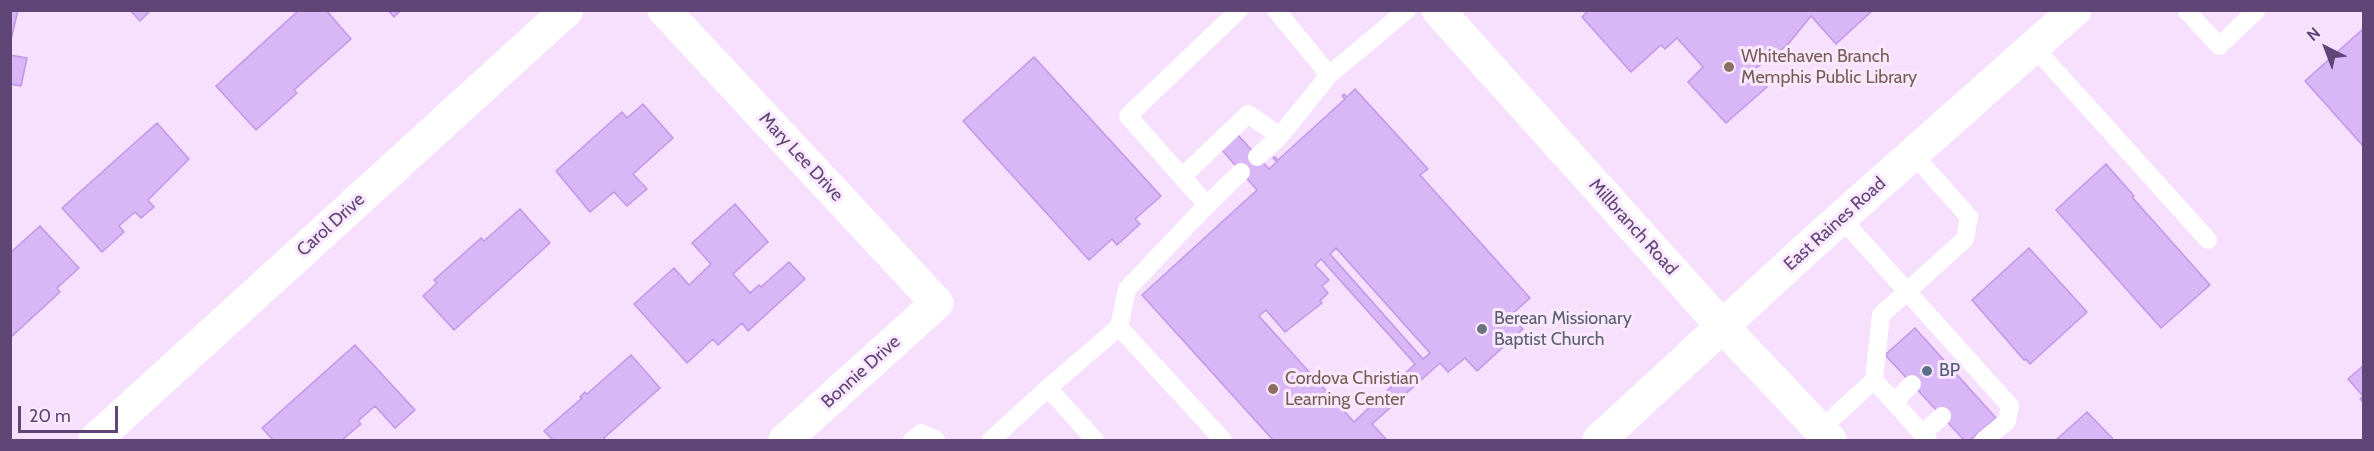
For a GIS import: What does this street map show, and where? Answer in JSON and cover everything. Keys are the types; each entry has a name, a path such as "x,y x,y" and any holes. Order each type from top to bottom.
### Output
{"street":[{"name":"Carol Drive","path":"94,441 567,10"},
{"name":"Mary Lee Drive","path":"664,10 938,303"},
{"name":"Millbranch Road","path":"1438,10 1723,327 1825,435"},
{"name":"East Raines Road","path":"1599,441 1841,218 2075,10"},
{"name":"Bonnie Drive","path":"785,441 938,303"}],"lane":[{"path":"1207,205 1128,116 1239,10"},
{"path":"1276,10 1329,75"},
{"path":"1257,157 1280,136 1329,75 1407,10"},
{"path":"2186,10 2219,46 2257,10"},
{"path":"2034,47 2208,240"},
{"path":"1183,176 1248,114 1280,136"},
{"path":"1825,435 1874,380 1881,315 1965,239 1969,217 1913,154"},
{"path":"991,441 1119,327 1127,289 1241,172"},
{"path":"1841,218 2010,406 2007,421 1984,441"},
{"path":"1119,327 1223,441"},
{"path":"1942,358 1956,346"},
{"path":"1970,390 1984,377"},
{"path":"1874,380 1925,437 1942,416"},
{"path":"1894,402 1912,384"},
{"path":"1048,388 1095,441"},
{"path":"912,441 921,433 936,441"}],"building":[{"path":"10,10 18,10 10,44"},
{"path":"130,10 151,10 140,21"},
{"path":"299,10 326,10 351,39 294,90 297,93 256,130 216,86"},
{"path":"388,10 401,10 394,17"},
{"name":"Whitehaven Branch Memphis Public Library","path":"1589,10 1873,10 1836,44 1811,16 1789,43 1773,57 1752,70 1767,87 1726,123 1688,82 1703,67 1677,38 1665,49 1661,45 1631,72 1582,17"},
{"path":"2364,28 2364,147 2305,81"},
{"path":"10,55 27,58 21,86 10,84"},
{"path":"1034,57 1161,196 1135,219 1140,224 1117,245 1112,239 1089,260 963,121"},
{"path":"1355,89 1428,169 1420,175 1530,298 1511,315 1523,329 1477,371 1465,358 1448,372 1440,363 1372,424 1387,440 1273,440 1142,295 1257,190 1221,149 1237,134 1269,169 1277,162 1273,158 1278,160 1345,99 1342,96 1344,94 1347,97","holes":["1336,248 1430,353 1423,359 1330,254","1321,259 1415,364 1354,422 1259,316 1266,310 1285,332 1322,303 1320,301 1328,293 1322,286 1329,280 1315,265"]},
{"path":"643,104 673,138 633,174 647,189 627,206 614,192 590,212 556,171 622,112 627,118"},
{"path":"157,123 189,159 148,200 154,207 141,218 135,212 119,226 124,232 102,252 62,208"},
{"path":"2106,164 2210,285 2161,328 2056,210"},
{"path":"735,204 768,242 733,274 750,293 759,285 761,287 789,262 805,279 748,331 742,323 718,345 713,339 687,363 634,304 674,268 689,285 711,264 692,243"},
{"path":"520,209 550,243 454,330 423,296 437,283 434,280 481,238 484,241"},
{"path":"40,226 79,268 57,288 60,292 10,338 10,253"},
{"path":"2029,248 2087,312 2030,364 1972,300"},
{"name":"BP","path":"1915,328 1996,418 1970,440 1964,440 1887,357 1886,354"},
{"path":"355,345 415,410 395,428 375,406 358,421 361,424 342,440 273,440 262,428"},
{"path":"631,355 660,388 604,438 605,440 553,440 544,431 582,398 580,397 585,392 587,394"},
{"path":"2364,365 2364,403 2360,399 2363,396 2348,379"},
{"path":"2087,412 2114,440 2056,440"}],"place":[{"name":"Whitehaven Branch Memphis Public Library","path":"1729,67"},
{"name":"Berean Missionary Baptist Church","path":"1482,329"},
{"name":"BP","path":"1927,371"},
{"name":"Cordova Christian Learning Center","path":"1273,389"}]}
